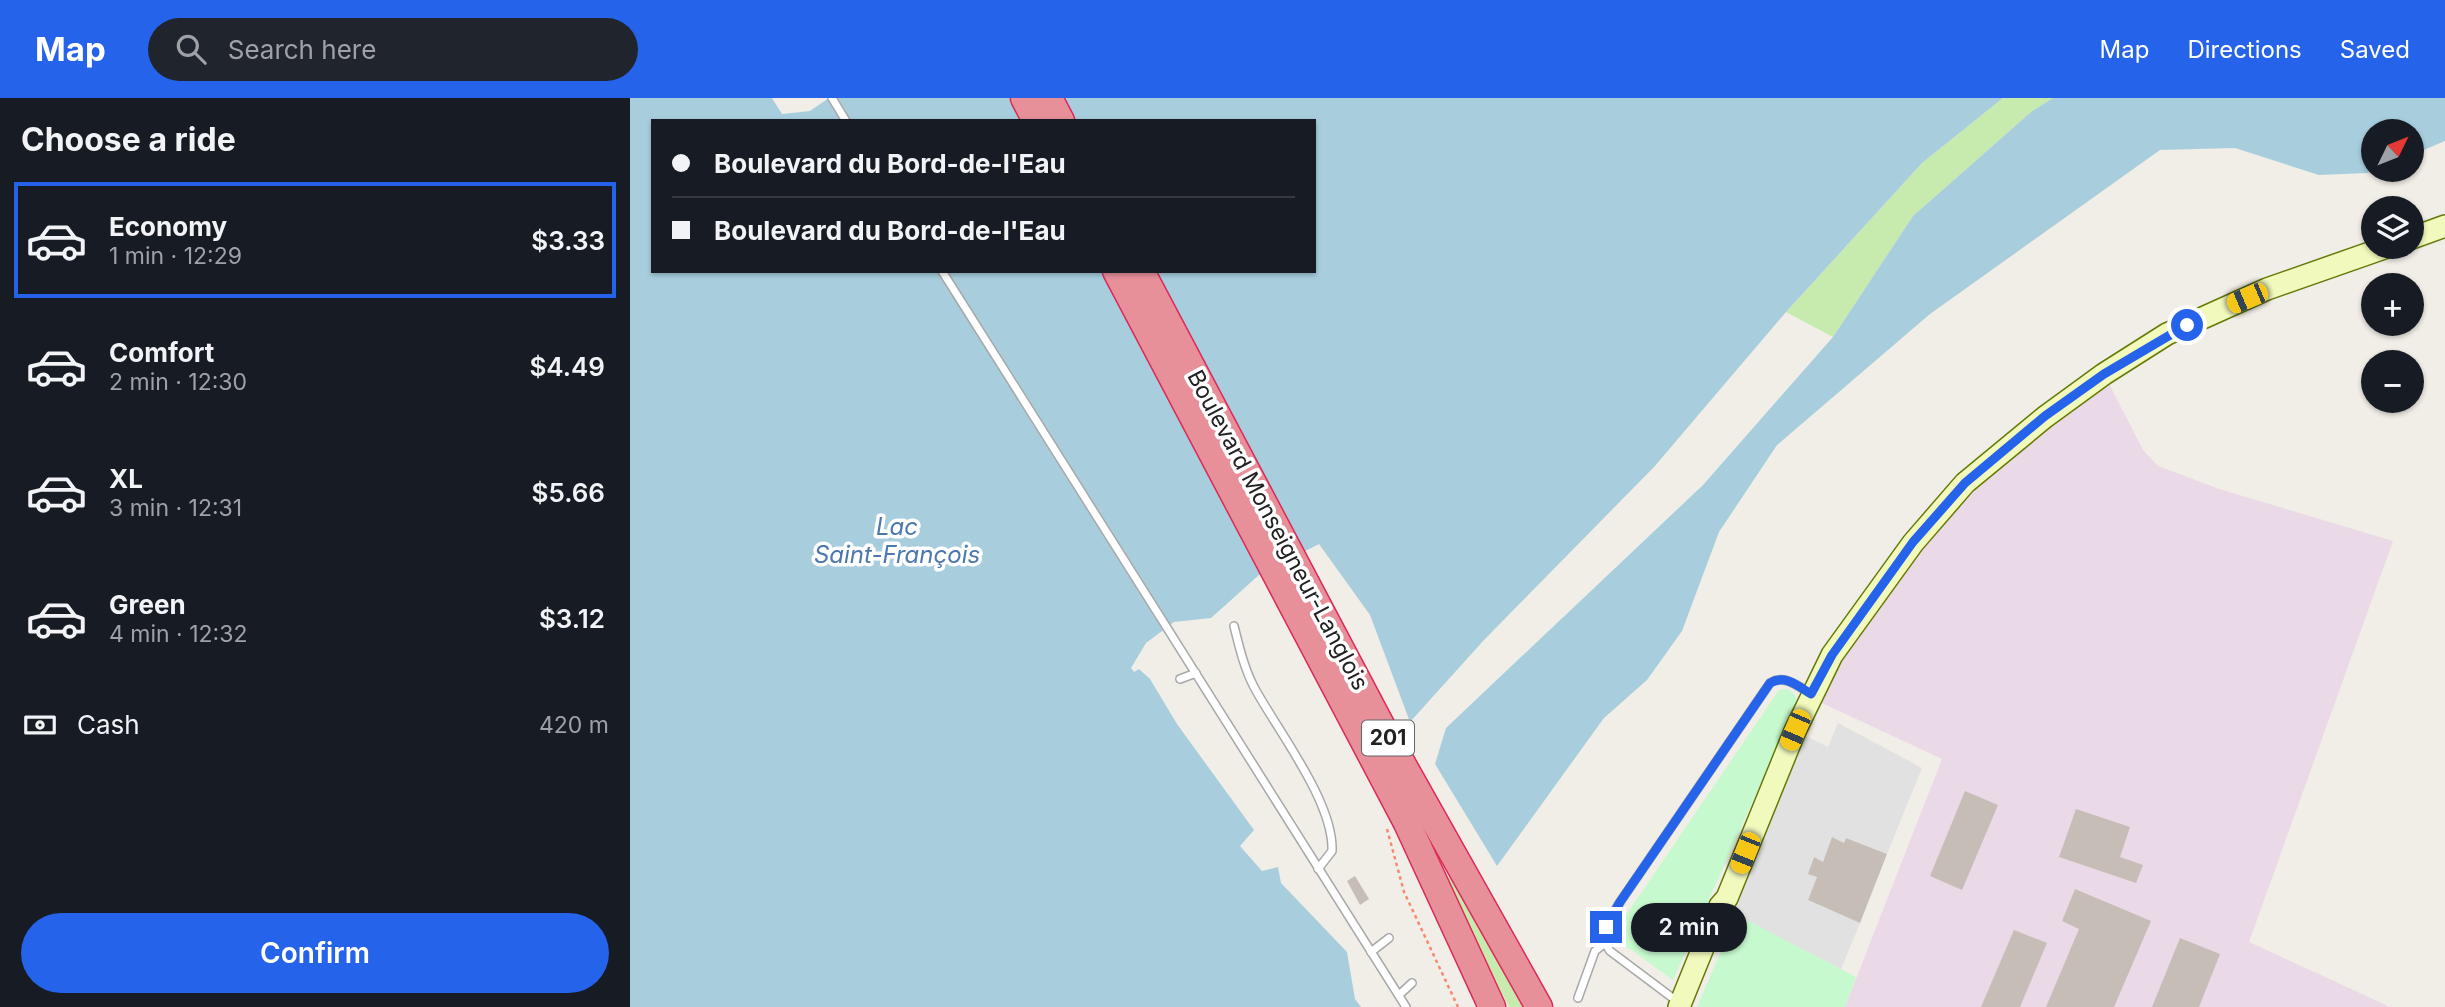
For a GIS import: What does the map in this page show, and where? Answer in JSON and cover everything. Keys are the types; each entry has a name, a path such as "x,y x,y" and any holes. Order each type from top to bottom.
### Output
{"highway":[{"path":"1024,98 1035,119"},
{"path":"1049,98 1060,119"},
{"name":"Boulevard Monseigneur-Langlois","path":"1117,273 1283,563 1390,742 1539,1007"},
{"name":"Boulevard Monseigneur-Langlois","path":"1142,273 1412,832 1492,1007"}],"street":[{"path":"2424,234 2445,226"},
{"path":"1679,1005 1720,906 1727,898 1811,694 1832,655 1913,542 1965,483 2045,416 2104,374 2177,329 2267,289 2361,256"}],"lane":[{"path":"832,98 845,119"},
{"path":"943,273 1406,1007"},
{"path":"1234,626 1253,686 1311,786 1329,827 1332,850 1318,869"},
{"path":"1180,679 1196,673"},
{"path":"1679,1005 1617,958 1605,943 1605,930 1620,902 1770,683 1779,679 1786,680 1811,694"},
{"path":"1371,952 1389,938"},
{"path":"1578,998 1595,951 1605,943"},
{"path":"1399,995 1412,982"}],"shaded area":[{"path":"2104,374 2143,450 2158,466 2219,489 2393,541 2249,942 2390,1007 1845,1007 1942,759 1820,702 1871,601 1913,543"},
{"path":"1838,723 1922,768 1887,854 1846,838 1844,843 1832,837 1823,862 1813,858 1809,873 1817,877 1808,900 1860,923 1841,969 1720,906 1795,731 1828,747"}],"green space":[{"path":"2003,98 2053,98 2031,112 1913,216 1833,337 1786,312 1922,163"},
{"path":"1788,689 1795,695 1797,702 1673,980 1612,936 1779,690"},
{"path":"1451,875 1527,1007 1509,1007 1446,880"},
{"path":"1737,914 1856,977 1845,1007 1697,1007"}],"water":[{"name":"Lac Saint-François","path":"630,98 772,98 782,114 810,111 829,98 2003,98 1922,163 1786,312 1654,467 1484,640 1410,722 1370,615 1319,544 1259,575 1211,618 1174,622 1146,643 1131,668 1134,672 1139,669 1150,679 1177,724 1254,830 1240,846 1262,871 1278,867 1281,883 1347,952 1355,999 1361,1007 630,1007"},
{"path":"2053,98 2445,98 2445,141 2424,150 2424,119 2361,119 2361,173 2319,175 2235,148 2160,150 1930,314 1777,445 1719,532 1682,631 1647,680 1604,718 1497,866 1435,764 1446,728 1703,485 1833,337 1913,216 2031,112"}],"building":[{"path":"1965,791 1998,805 1962,890 1930,876"},
{"path":"2076,809 2130,827 2120,857 2143,865 2136,883 2059,857"},
{"path":"1832,837 1844,843 1846,838 1887,854 1860,923 1808,900 1817,877 1808,874 1814,857 1823,862"},
{"path":"1355,876 1369,899 1360,905 1347,881"},
{"path":"2075,889 2151,921 2114,1007 2046,1007 2079,929 2062,921"},
{"path":"2014,930 2047,943 2020,1007 1981,1007"},
{"path":"2180,938 2220,954 2199,1007 2152,1007"}],"route":[{"path":"1606,927 1620,902 1770,683 1779,679 1786,680 1811,694 1832,655 1913,542 1965,483 2045,416 2104,374 2187,325"}]}
